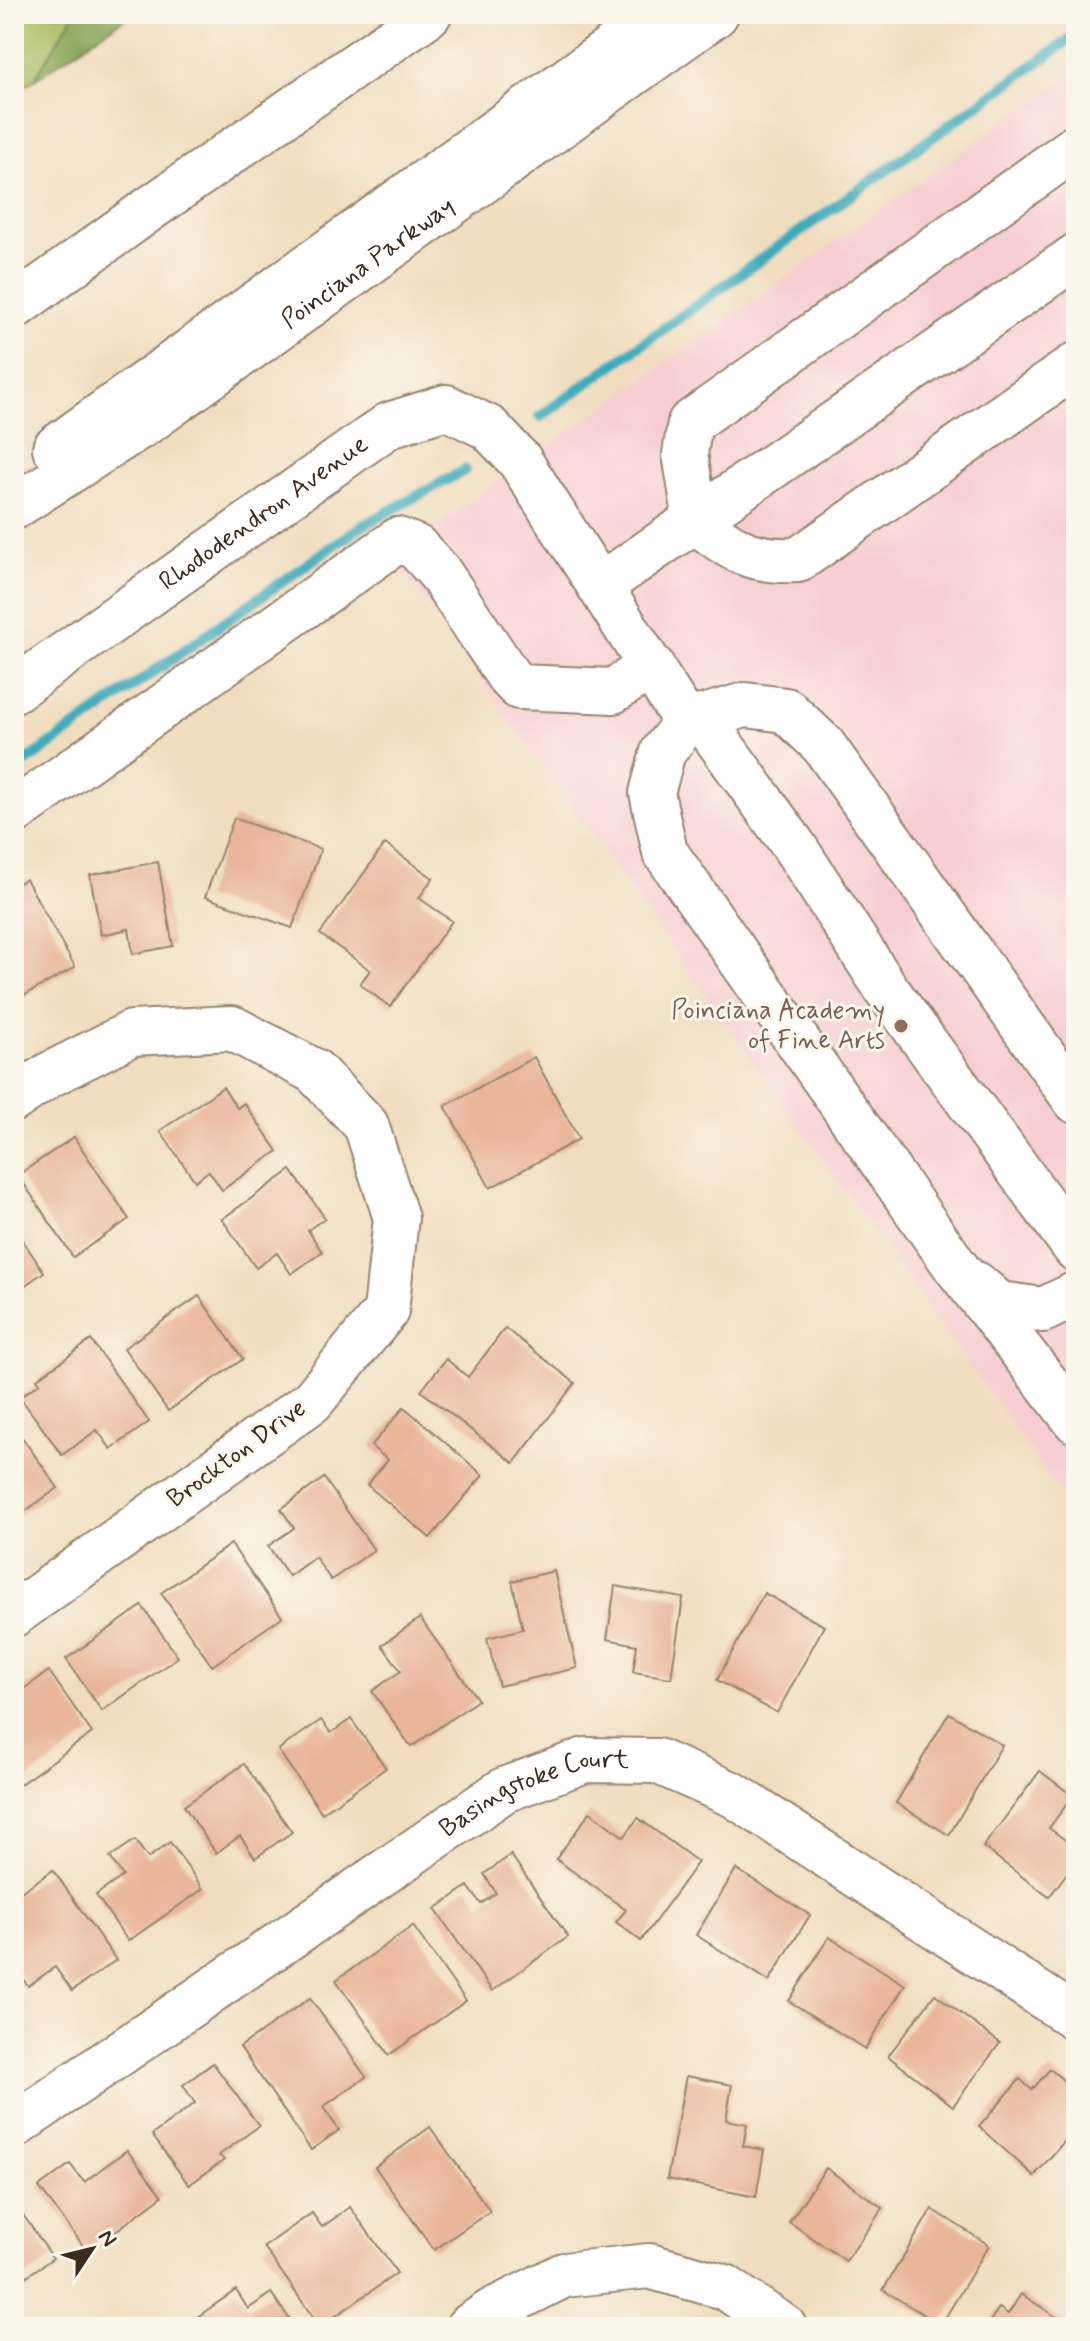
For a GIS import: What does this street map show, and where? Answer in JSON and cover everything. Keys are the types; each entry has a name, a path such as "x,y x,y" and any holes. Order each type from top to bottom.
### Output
{"main road":[{"path":"14,307 429,14"},
{"name":"Poinciana Parkway","path":"14,477 659,14"},
{"name":"Poinciana Parkway","path":"14,507 150,420 716,14"},
{"path":"1076,147 690,423 685,454 696,521 728,546 741,551 768,561 798,560 1076,365"},
{"path":"600,586 1076,256"},
{"name":"Rhododendron Avenue","path":"14,690 389,425 446,407 489,428 520,461 652,666 794,846 887,990 1076,1249"},
{"path":"14,812 398,540 416,547 439,572 509,677 519,687 613,691 652,666"},
{"path":"1076,1101 823,745 786,710 745,705 694,720 663,752 652,793 665,852 956,1267 1076,1421"},
{"name":"Brockton Drive","path":"14,1099 49,1075 132,1033 232,1028 314,1071 366,1125 396,1218 386,1311 312,1401 14,1614"},
{"path":"956,1267 999,1304 1043,1310 1076,1294"},
{"name":"Basingstoke Court","path":"14,2126 504,1790 585,1760 657,1761 734,1795 1076,2018"},
{"path":"468,2327 492,2311 564,2275 649,2266 725,2287 784,2327"}],"shaded area":[{"name":"Poinciana Academy of Fine Arts","path":"1076,71 1076,1515 393,556"}],"green space":[{"path":"14,14 74,14 34,80 14,93"},
{"path":"74,14 131,14 34,80"}],"building":[{"path":"234,818 321,849 292,928 205,897"},
{"path":"385,844 433,878 419,898 452,921 390,1007 360,984 370,970 320,934"},
{"path":"158,862 173,946 133,954 129,929 101,935 90,875"},
{"path":"26,879 75,967 14,1001 14,885"},
{"path":"534,1057 579,1139 490,1188 445,1106"},
{"path":"223,1087 237,1108 244,1103 278,1151 222,1190 209,1171 195,1181 160,1131"},
{"path":"74,1137 129,1219 73,1257 18,1175"},
{"path":"291,1170 325,1218 308,1230 322,1252 291,1274 277,1253 256,1268 222,1219"},
{"path":"14,1228 44,1272 14,1293"},
{"path":"199,1296 243,1359 168,1411 124,1348"},
{"path":"505,1328 575,1383 514,1463 421,1391 446,1359 468,1377"},
{"path":"91,1340 149,1422 111,1449 97,1430 62,1455 20,1397 40,1383 37,1379"},
{"path":"404,1407 483,1475 430,1538 367,1485 388,1460 371,1446"},
{"path":"14,1426 58,1488 14,1519"},
{"path":"324,1478 374,1550 331,1580 315,1557 289,1576 268,1546 294,1528 281,1509"},
{"path":"231,1544 282,1617 212,1666 161,1593"},
{"path":"554,1571 577,1668 499,1686 487,1638 523,1629 512,1581"},
{"path":"615,1586 683,1598 671,1678 633,1672 637,1645 607,1639"},
{"path":"764,1593 824,1626 777,1713 717,1680"},
{"path":"142,1606 178,1657 102,1711 66,1659"},
{"path":"420,1618 478,1700 411,1747 372,1691 401,1671 382,1645"},
{"path":"49,1671 92,1733 19,1785 14,1778 14,1696"},
{"path":"949,1713 1002,1745 949,1835 896,1803"},
{"path":"351,1719 386,1768 322,1813 278,1750 321,1720 331,1733"},
{"path":"244,1764 292,1832 255,1858 240,1836 216,1853 184,1806"},
{"path":"1040,1771 1073,1796 1049,1828 1076,1848 1076,1861 1049,1897 983,1847"},
{"path":"590,1812 624,1837 638,1818 698,1862 641,1941 616,1922 626,1910 556,1859"},
{"path":"135,1840 148,1858 170,1842 203,1889 128,1941 96,1895 123,1876 110,1857"},
{"path":"511,1855 568,1937 492,1991 435,1909 468,1886 481,1904 496,1893 484,1874"},
{"path":"736,1869 810,1915 769,1981 696,1935"},
{"path":"53,1870 116,1960 72,1991 55,1967 28,1986 14,1966 14,1897"},
{"path":"413,1926 466,2001 389,2055 336,1980"},
{"path":"829,1937 905,1985 865,2049 789,2001"},
{"path":"935,1994 1000,2043 953,2106 888,2056"},
{"path":"310,1998 366,2077 323,2107 339,2130 311,2150 240,2047"},
{"path":"213,2063 259,2126 219,2155 224,2160 189,2185 152,2135 195,2103 183,2085"},
{"path":"1050,2069 1076,2091 1076,2128 1034,2176 979,2127 1020,2079 1032,2090"},
{"path":"686,2076 732,2085 726,2120 747,2124 743,2146 764,2150 756,2197 667,2179"},
{"path":"430,2127 490,2211 434,2250 375,2167"},
{"path":"127,2150 162,2196 88,2252 39,2187 70,2164 84,2182"},
{"path":"826,2168 883,2208 846,2261 789,2222"},
{"path":"17,2206 53,2258 14,2285 14,2208"},
{"path":"350,2207 397,2273 320,2327 264,2247 312,2213 322,2227"},
{"path":"932,2209 989,2245 941,2325 883,2290"},
{"path":"236,2290 248,2309 271,2293 295,2327 183,2327"},
{"path":"1021,2294 1072,2327 986,2327 999,2308 1008,2314"}],"waterway":[{"path":"541,416 1076,35"},
{"path":"14,770 360,527 465,470"}],"place":[{"name":"Poinciana Academy of Fine Arts","path":"901,1026"}]}
